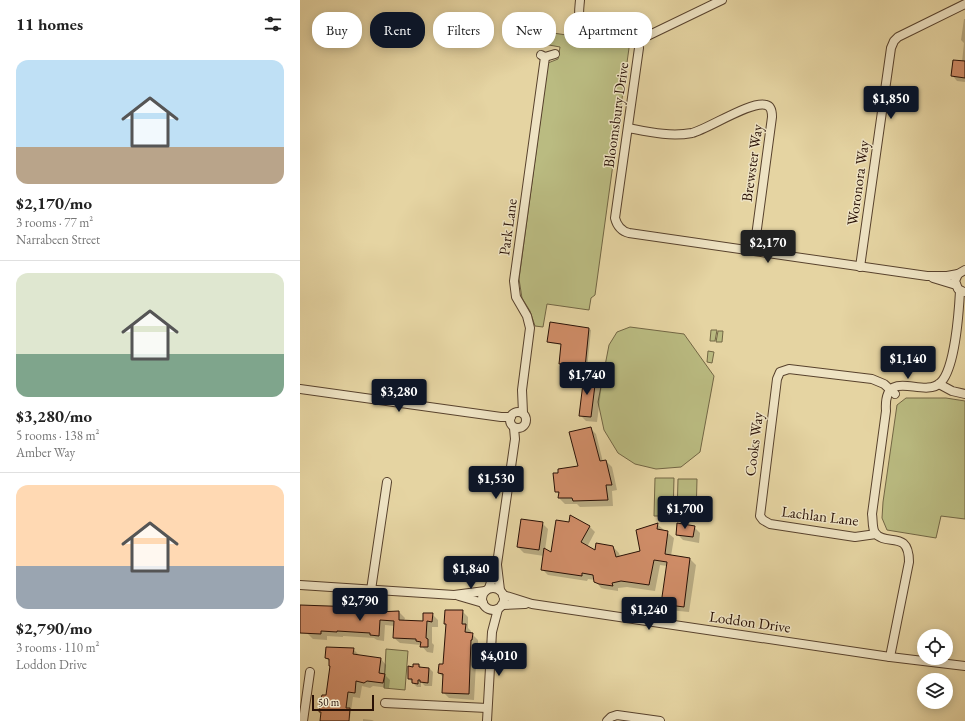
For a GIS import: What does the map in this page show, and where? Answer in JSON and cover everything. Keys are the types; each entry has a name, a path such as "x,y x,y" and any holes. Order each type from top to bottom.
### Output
{"street":[{"path":"578,12 580,0"},
{"path":"652,34 722,0"},
{"name":"Woronora Way","path":"860,267 891,48 894,41 904,34 965,4"},
{"name":"Bloomsbury Drive","path":"639,48 615,218 619,228 623,232 629,234 754,251"},
{"name":"Park Lane","path":"516,420 522,397 530,328 527,316 516,297 514,281 543,56 555,54"},
{"name":"Brewster Way","path":"628,128 666,134 693,132 754,106 764,104 769,107 772,117 754,251"},
{"path":"754,251 927,276 947,276 963,270"},
{"path":"959,320 960,289 956,277 963,270"},
{"path":"927,276 960,289"},
{"path":"890,657 909,562 909,554 905,545 898,540 882,537 876,534 873,529 872,514 886,411 892,392 900,390 930,392 940,390 942,381 949,366 959,320 965,303"},
{"name":"Cooks Way","path":"763,520 760,516 760,512 777,379 780,372 789,368 872,379 884,384 892,392"},
{"path":"941,385 954,392 965,394"},
{"path":"300,389 516,420 515,439 497,564 487,590 482,597 486,606 492,632"},
{"path":"371,590 387,482"},
{"name":"Lachlan Lane","path":"763,520 770,524 856,537 876,534"},
{"path":"486,721 492,632 504,598 497,564"},
{"path":"300,586 454,595 495,588 502,593"},
{"name":"Loddon Drive","path":"502,593 532,604 890,657 965,666"},
{"path":"454,595 486,606 500,607"},
{"name":"Loddon Drive","path":"500,607 532,604"},
{"path":"303,721 310,672"},
{"path":"384,703 487,708"},
{"path":"607,721 611,717 617,715 660,721"}],"green space":[{"path":"556,33 564,35 564,48 629,48 595,295 591,298 589,310 547,304 543,327 535,326 530,311 522,298 519,279 548,63 558,59 560,47 556,46"},
{"path":"630,327 684,334 714,376 700,452 681,467 656,469 635,464 618,453 604,430 598,402 609,345 617,332"},
{"path":"711,330 717,330 715,341 710,341"},
{"path":"718,331 723,331 722,342 716,342"},
{"path":"708,351 714,352 712,363 707,362"},
{"path":"906,398 946,398 965,401 965,519 941,516 936,538 887,530 882,518 897,405"},
{"path":"655,478 674,478 673,516 654,516"},
{"path":"678,479 697,479 696,517 677,516"},
{"path":"386,649 408,651 405,690 384,688"}],"building":[{"path":"953,60 965,61 965,78 951,76"},
{"path":"550,322 589,328 585,368 570,369 569,363 559,364 561,344 547,342"},
{"path":"584,375 596,377 591,417 579,416"},
{"path":"591,427 600,461 606,460 612,485 606,485 608,500 573,501 572,498 558,498 559,492 555,492 553,473 558,473 558,469 578,466 569,432"},
{"path":"570,515 590,526 581,542 595,550 596,543 613,546 616,557 640,551 636,530 658,523 657,529 668,531 665,554 690,558 684,607 661,604 667,562 654,560 649,585 621,581 612,583 613,586 594,582 593,575 582,573 582,576 541,570 544,548 551,552 556,520 569,522"},
{"path":"521,519 543,522 539,550 517,547"},
{"path":"677,523 695,526 693,537 676,535"},
{"path":"300,605 357,607 357,609 377,610 377,612 399,611 399,620 423,621 423,613 433,613 432,622 427,621 426,638 428,639 428,647 420,647 421,642 416,641 416,639 393,638 394,621 380,620 379,636 370,635 370,633 337,631 321,631 321,634 300,633"},
{"path":"445,610 463,610 462,624 466,624 465,632 473,633 471,640 469,694 442,693 443,674 438,673 439,664 443,664 446,624 444,624"},
{"path":"326,647 354,648 353,654 381,658 379,673 385,674 383,683 367,681 364,683 356,681 355,693 348,692 346,708 350,708 349,721 320,721 320,702 322,695 326,695 330,666 329,659 325,658"},
{"path":"413,664 419,664 419,667 429,668 428,683 420,682 420,680 418,680 418,684 412,683 412,679 408,679 408,666 413,667"}]}
